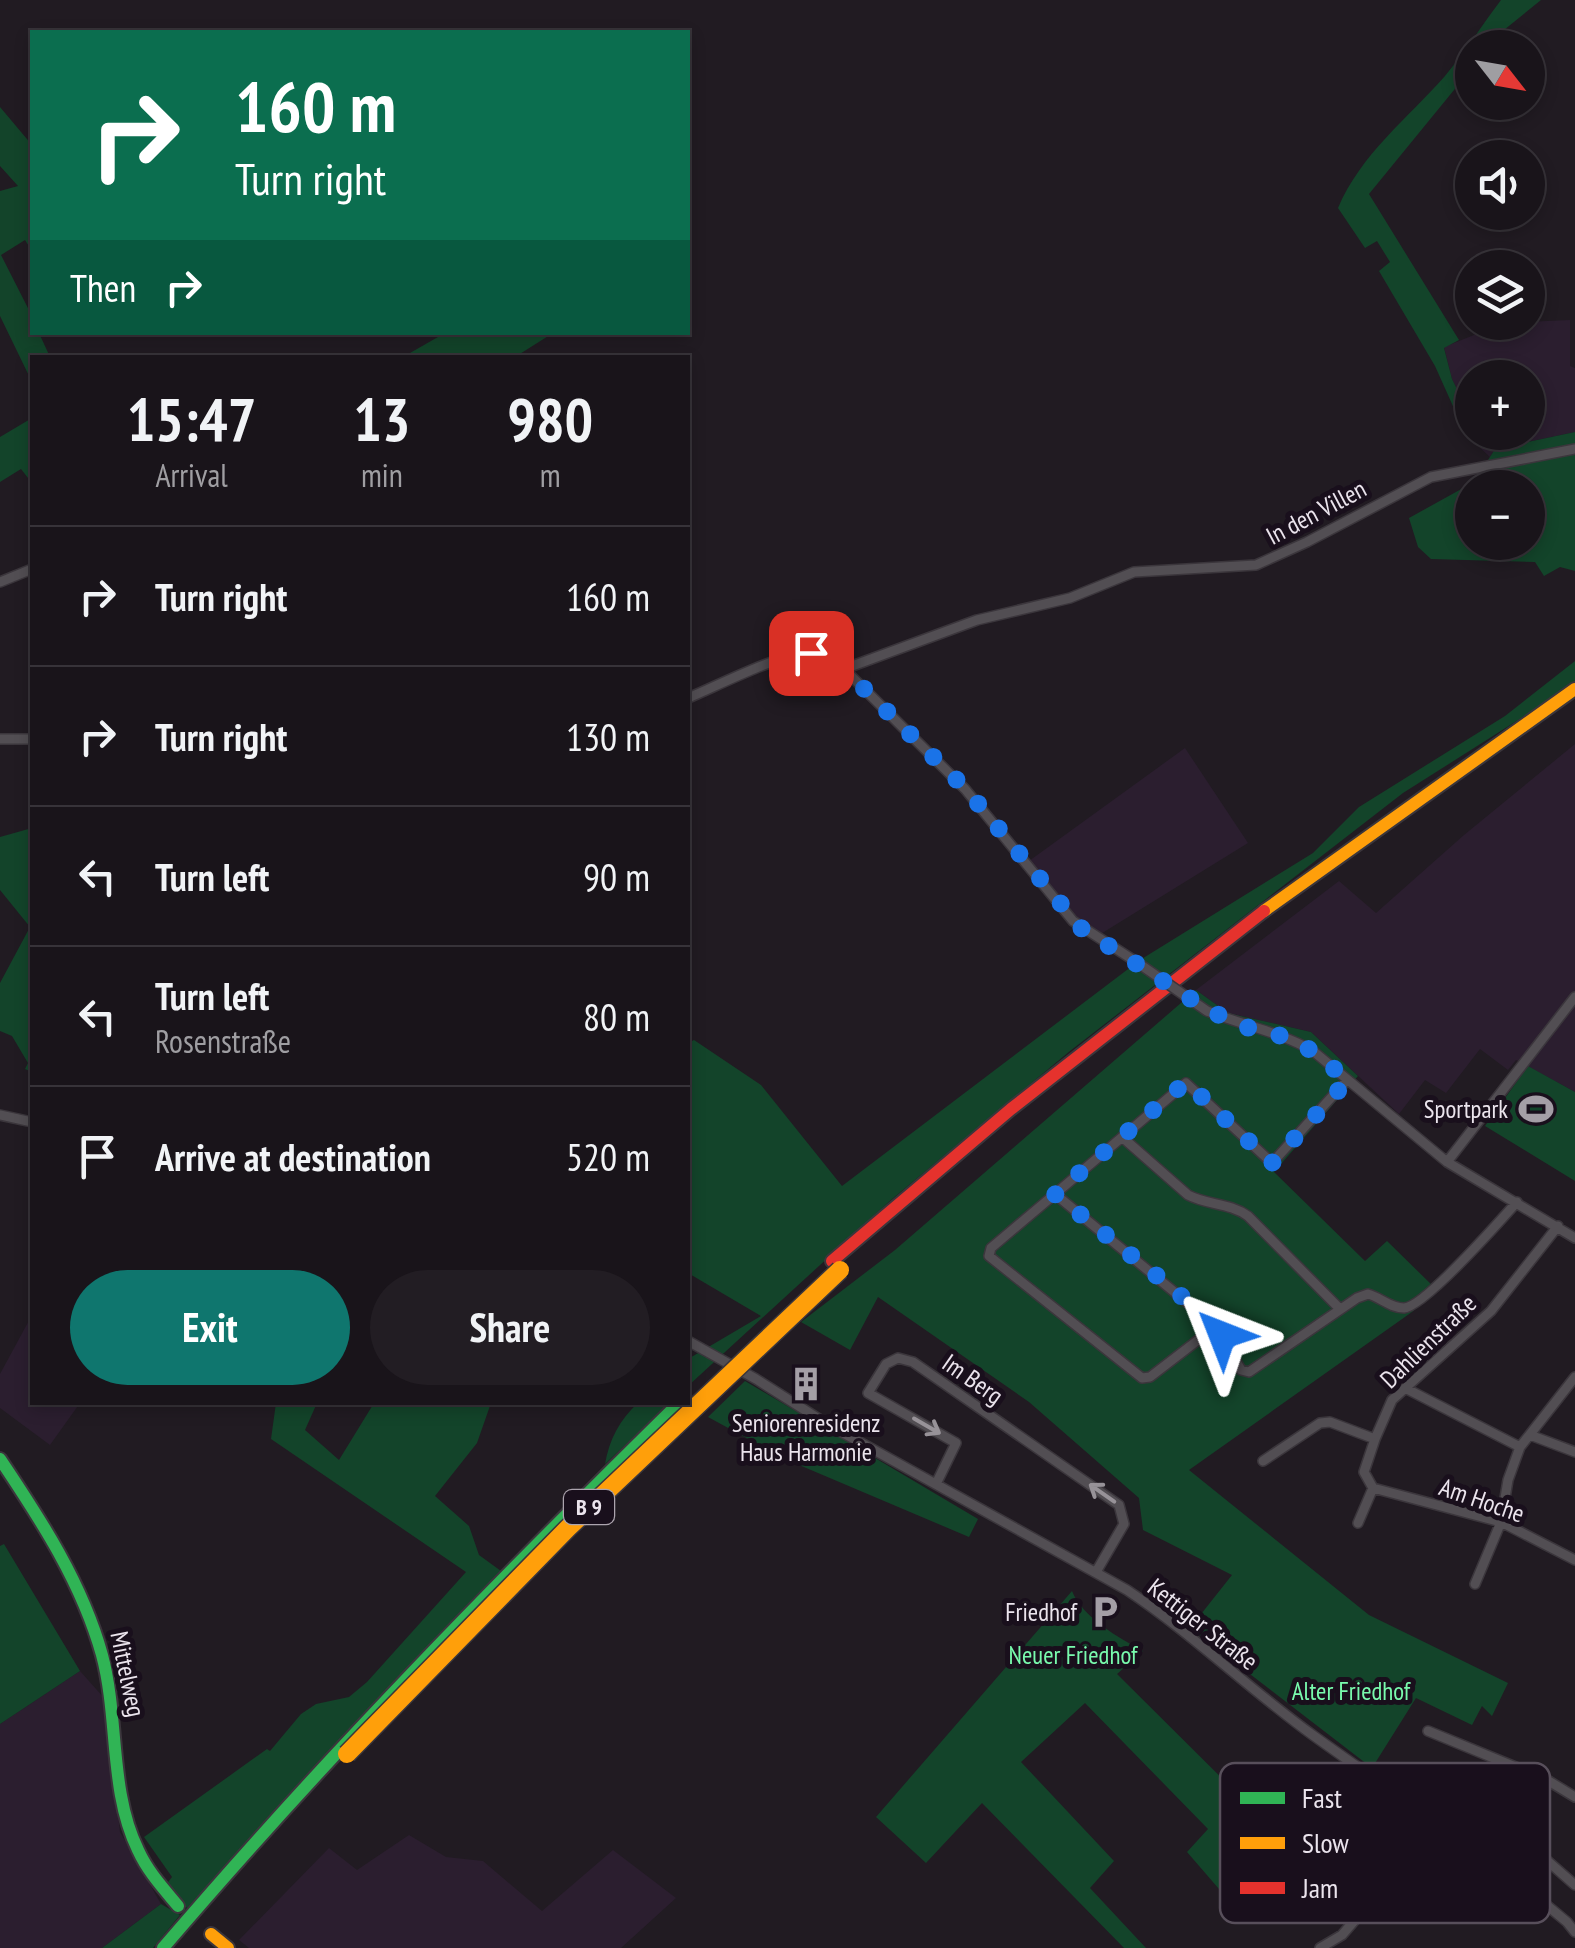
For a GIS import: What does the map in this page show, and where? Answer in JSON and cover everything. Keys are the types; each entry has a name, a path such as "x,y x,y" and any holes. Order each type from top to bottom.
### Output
{"main road":[{"name":"B 9","path":"690,1393 1024,1097 1233,931 1406,804 1575,689"},
{"name":"B 9","path":"178,1948 344,1750 836,1266 1242,939 1414,813 1575,704"},
{"name":"B 9","path":"163,1948 559,1520 677,1405"},
{"name":"Mittelweg","path":"0,1459 75,1578 108,1683 127,1828 148,1871 178,1906"},
{"path":"211,1934 228,1948"}],"street":[{"name":"In den Villen","path":"844,669 977,620 1070,598 1134,572 1256,565 1432,476 1575,449"},
{"path":"0,582 30,570"},
{"path":"690,697 788,658 811,653 844,669 966,789 1073,921 1208,1010 1246,1027 1290,1038 1312,1051 1447,1162 1575,1238"},
{"path":"0,738 30,739"},
{"path":"1447,1162 1575,997"},
{"path":"1215,1328 1150,1377 1142,1378 988,1256 992,1248 1186,1082 1272,1163 1348,1080"},
{"path":"0,1115 30,1122"},
{"path":"1122,1137 1199,1201 1238,1209 1248,1216 1339,1308"},
{"path":"1055,1194 1215,1328 1241,1370 1249,1372 1339,1308 1368,1294 1396,1307 1414,1305 1517,1202"},
{"name":"Dahlienstraße","path":"1374,1439 1392,1400 1491,1310 1558,1226"},
{"name":"Kettiger Straße","path":"690,1342 826,1424 1096,1572 1157,1610 1261,1696 1352,1763"},
{"name":"Im Berg","path":"936,1484 956,1443 868,1393 886,1364 898,1358 913,1362 1119,1505 1124,1524 1096,1572"},
{"path":"1475,1584 1501,1522 1508,1480 1520,1447 1575,1377"},
{"path":"1405,1388 1520,1447"},
{"path":"1263,1461 1320,1424 1330,1422 1374,1439 1364,1472 1373,1488 1358,1522"},
{"path":"1530,1435 1575,1452"},
{"name":"Am Hoche","path":"1373,1488 1501,1522 1575,1560"},
{"path":"1428,1731 1506,1763"},
{"path":"1550,1782 1575,1797"},
{"path":"1550,1863 1575,1885"},
{"name":"Kettiger Straße","path":"1550,1908 1575,1932"},
{"path":"1567,1922 1575,1912"},
{"path":"1320,1948 1352,1923"}],"shaded area":[{"path":"1570,320 1575,432 1545,438 1545,360 1455,360 1455,385 1444,347 1462,340 1545,340 1545,321"},
{"path":"1575,744 1575,1092 1516,1060 1508,1070 1480,1049 1446,1093 1425,1080 1399,1114 1311,1032 1228,1013 1196,990 1339,881 1376,913"},
{"path":"1185,748 1248,843 1099,935 1074,917 1029,861"},
{"path":"30,1319 30,1405 79,1405 50,1445 0,1408 0,1374"},
{"path":"80,1671 105,1699 120,1832 161,1904 102,1948 0,1948 0,1724"},
{"path":"409,1835 446,1857 483,1861 542,1911 613,1850 676,1898 621,1948 249,1948 239,1940 329,1848 357,1870"}],"green space":[{"path":"1501,0 1541,0 1504,30 1479,30"},
{"path":"1455,62 1455,89 1369,194 1455,334 1455,340 1459,340 1444,348 1455,385 1455,411 1435,366 1379,271 1390,262 1377,241 1365,248 1338,208 1372,154"},
{"path":"0,107 30,143 30,248 25,240 1,255 30,312 30,335 40,335 49,355 30,355 30,378 0,316 0,191 18,186 0,166"},
{"path":"442,335 550,335 518,355 406,355"},
{"path":"30,419 30,480 21,469 0,482 0,437"},
{"path":"1575,432 1575,571 1560,567 1544,576 1535,562 1466,560 1545,560 1545,470 1482,470 1494,450 1545,450 1545,438"},
{"path":"1455,493 1455,560 1431,559 1418,547 1409,518"},
{"path":"1575,661 1575,684 1403,793 1070,1051 891,1200 690,1384 690,1358 761,1316 690,1274 690,1042 694,1040 761,1085 842,1186 1140,960 1313,853 1359,807 1505,716"},
{"path":"30,829 30,927 0,890 0,837"},
{"path":"30,927 30,1071 25,1069 28,1063 12,1036 0,1031 0,983"},
{"name":"Alter Friedhof","path":"1196,990 1228,1013 1311,1032 1358,1076 1274,1172 1365,1261 1387,1241 1436,1289 1412,1312 1189,1470 1369,1615 1508,1683 1492,1716 1482,1706 1472,1725 1416,1698 1375,1763 1366,1763 1190,1628 1232,1575 1143,1530 1139,1498 1029,1402 878,1297 850,1350 801,1322 895,1250"},
{"name":"Sportpark","path":"1528,1066 1575,1092 1575,1181 1485,1126"},
{"path":"745,1381 978,1519 969,1537 785,1459 708,1417"},
{"path":"276,1405 316,1405 305,1430 339,1460 373,1405 490,1405 477,1443 435,1496 469,1526 479,1555 501,1571 187,1908 165,1886 172,1877 144,1837 267,1749 270,1751 301,1714 316,1704 349,1697 466,1572 271,1439"},
{"path":"636,1405 668,1405 605,1464 616,1430"},
{"path":"4,1544 80,1671 0,1724 0,1546"},
{"name":"Neuer Friedhof","path":"1072,1591 1093,1618 1143,1651 1117,1674 1220,1776 1220,1888 1187,1852 1208,1829 1085,1703 1021,1762 1114,1861 1090,1888 1146,1948 1124,1948 982,1803 926,1863 876,1817"},
{"path":"161,1904 180,1915 153,1948 102,1948"}],"traffic: fast":[{"path":"163,1948 416,1669 677,1405"},
{"path":"0,1459 72,1577 94,1628 107,1679 118,1779 129,1827 146,1866 178,1906"}],"traffic: slow":[{"path":"1264,911 1575,689"},
{"path":"347,1754 568,1528 840,1270"},
{"path":"211,1934 228,1948"}],"traffic: jam":[{"path":"832,1261 1011,1109 1264,911"}],"place":[{"name":"Sportpark","path":"1536,1109"},
{"name":"Seniorenresidenz Haus Harmonie","path":"806,1384"},
{"name":"Friedhof","path":"1105,1612"}],"route":[{"path":"811,653 844,669 966,789 1081,928 1208,1010 1246,1027 1290,1038 1348,1080 1272,1163 1186,1082 1055,1194 1177,1292 1222,1335"}]}
